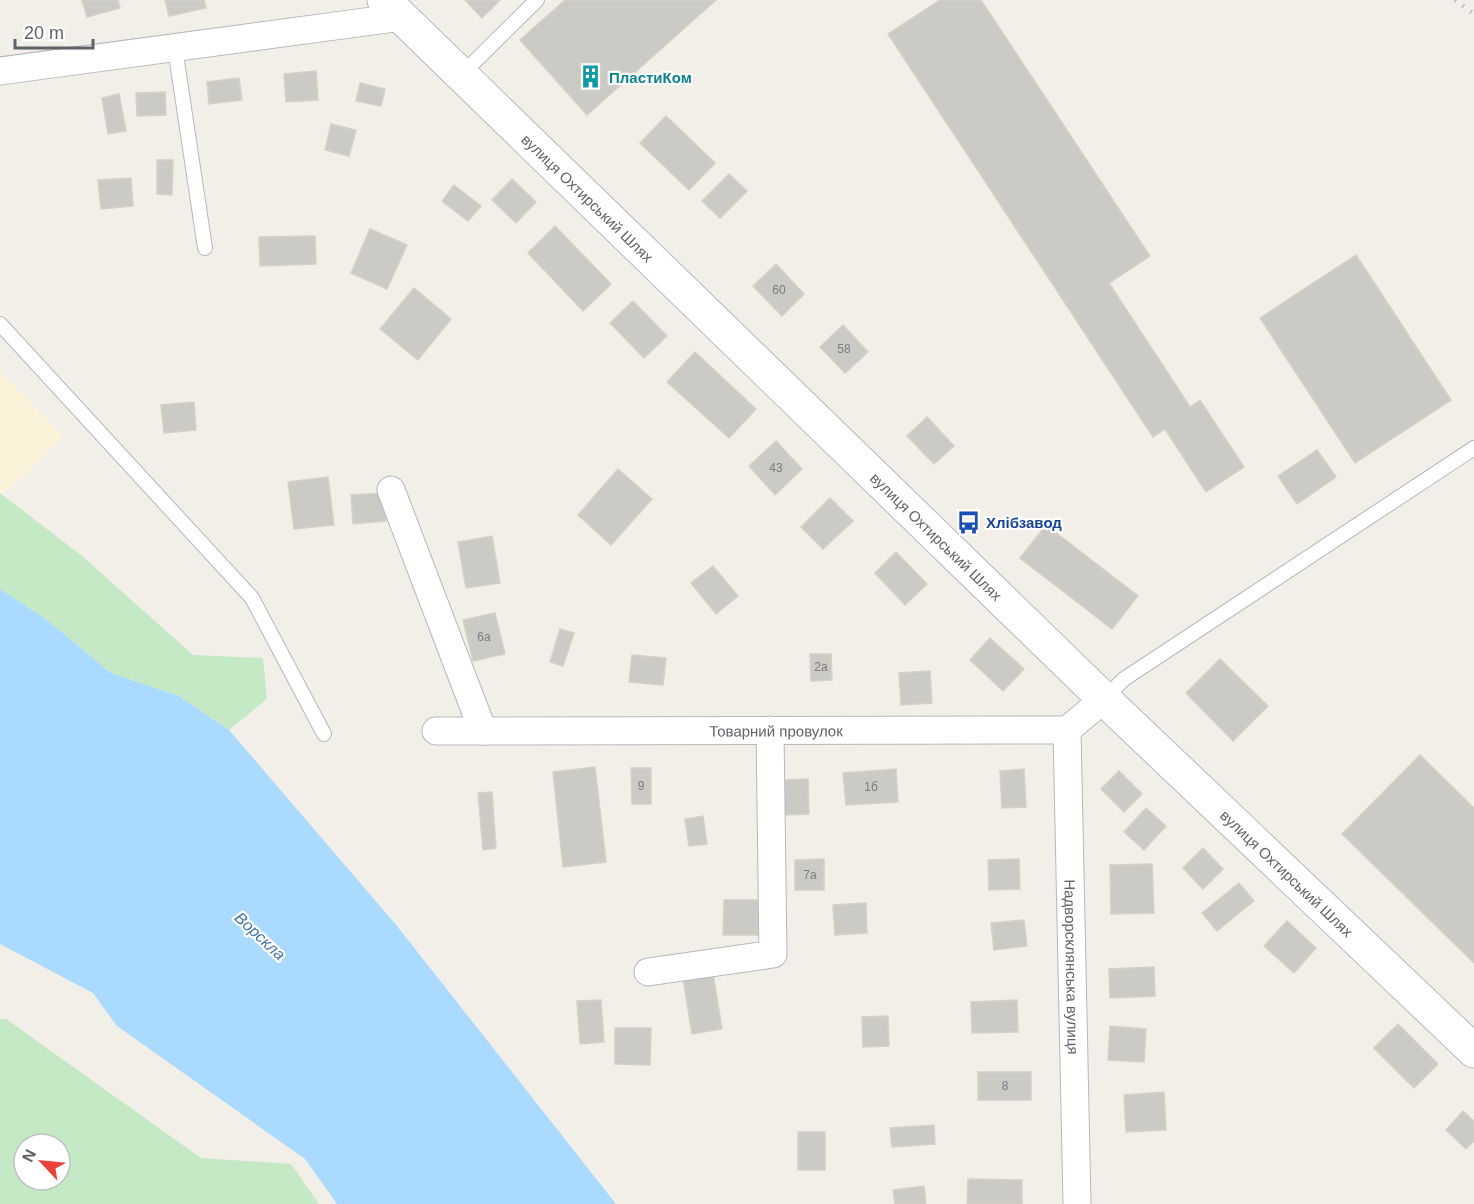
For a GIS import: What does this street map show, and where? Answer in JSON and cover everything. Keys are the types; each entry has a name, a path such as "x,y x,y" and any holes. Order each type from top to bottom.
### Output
{"main road":[{"name":"вулиця Охтирський Шлях","path":"393,9 1104,699 1474,1051"}],"street":[{"name":"вулиця Охтирський Шлях","path":"0,71 175,48 393,9"},
{"path":"391,490 483,731"},
{"path":"1067,730 1104,699"},
{"path":"648,972 773,954 770,730"},
{"name":"Товарний провулок","path":"436,731 1067,730"},
{"name":"Надворсклянська вулиця","path":"1067,730 1077,1204"}],"lane":[{"path":"461,75 537,0"},
{"path":"175,48 205,248"},
{"path":"0,324 252,598 324,734"},
{"path":"1104,699 1124,679 1474,448"}],"green space":[{"path":"0,493 82,556 193,655 263,658 267,699 229,730 179,696 111,673 47,620 0,589"},
{"path":"0,1019 6,1019 201,1158 291,1164 319,1204 0,1204"}],"sand":[{"path":"0,370 64,438 3,494 0,493"}],"water":[{"name":"Ворскла","path":"0,589 47,620 111,673 179,696 229,730 397,926 616,1204 337,1204 305,1159 117,1026 93,993 0,944"}],"building":[{"path":"82,0 118,0 120,8 87,17"},
{"path":"165,0 204,0 206,8 169,16"},
{"path":"465,0 500,0 482,18"},
{"name":"ПластиКом","path":"565,0 716,0 587,115 520,40"},
{"path":"940,0 981,0 1150,256 1109,283 1190,407 1200,400 1244,467 1206,492 1165,429 1153,437 888,34"},
{"path":"316,71 318,100 286,102 284,74"},
{"path":"239,78 242,100 209,104 207,82"},
{"path":"360,83 385,89 381,106 356,101"},
{"path":"165,92 166,115 137,116 136,93"},
{"path":"119,94 126,131 108,134 102,98"},
{"path":"666,116 715,163 689,190 640,143"},
{"path":"331,124 356,130 349,156 325,150"},
{"path":"157,160 173,160 172,195 157,194"},
{"path":"729,174 747,191 720,218 702,201"},
{"path":"131,178 133,206 101,209 98,180"},
{"path":"512,179 536,202 516,223 492,200"},
{"path":"454,185 481,206 468,221 442,201"},
{"path":"555,226 611,284 583,311 528,253"},
{"path":"370,229 407,245 387,289 351,273"},
{"path":"315,236 316,264 260,266 259,237"},
{"path":"1356,255 1451,400 1355,463 1260,318"},
{"path":"776,264 804,294 782,316 753,286"},
{"path":"414,288 451,319 418,360 380,329"},
{"path":"633,301 667,336 644,358 610,323"},
{"path":"843,325 868,352 845,373 820,347"},
{"path":"695,352 756,409 729,438 667,382"},
{"path":"194,402 196,430 164,433 161,405"},
{"path":"927,417 954,446 934,464 907,436"},
{"path":"776,441 802,469 775,495 749,466"},
{"path":"1317,450 1336,477 1297,504 1278,476"},
{"path":"618,469 652,499 611,545 578,515"},
{"path":"328,477 334,525 294,529 288,482"},
{"path":"383,493 386,521 353,524 351,495"},
{"path":"830,498 853,521 823,549 801,527"},
{"path":"1046,525 1138,596 1112,629 1020,558"},
{"path":"492,536 500,583 466,588 458,542"},
{"path":"896,552 927,584 905,605 875,573"},
{"path":"713,566 738,596 716,614 691,583"},
{"path":"495,613 505,654 473,661 463,620"},
{"path":"560,629 574,633 563,666 550,662"},
{"path":"990,638 1024,669 1003,691 970,660"},
{"path":"810,654 831,654 832,680 811,681"},
{"path":"632,655 666,658 663,685 629,682"},
{"path":"1220,659 1268,706 1233,741 1186,693"},
{"path":"930,671 932,703 901,705 899,673"},
{"path":"1420,755 1474,808 1474,963 1342,834"},
{"path":"595,767 606,862 563,867 553,772"},
{"path":"631,768 651,768 651,804 632,804"},
{"path":"896,769 898,802 846,805 843,773"},
{"path":"1024,769 1026,807 1002,808 1000,771"},
{"path":"1119,771 1142,794 1124,812 1101,789"},
{"path":"808,779 809,814 781,815 780,780"},
{"path":"492,792 496,848 483,850 478,793"},
{"path":"1146,808 1166,826 1144,850 1124,832"},
{"path":"703,816 707,844 689,846 685,819"},
{"path":"1203,848 1223,869 1203,889 1183,868"},
{"path":"824,859 824,890 795,890 795,860"},
{"path":"1019,859 1020,889 989,890 988,860"},
{"path":"1152,864 1154,913 1111,914 1110,865"},
{"path":"1239,883 1254,901 1217,931 1202,913"},
{"path":"724,900 758,900 758,935 723,935"},
{"path":"866,903 867,933 835,935 833,905"},
{"path":"1024,920 1027,946 994,950 991,923"},
{"path":"1287,921 1316,948 1294,973 1264,946"},
{"path":"1154,967 1155,996 1110,998 1109,969"},
{"path":"713,973 722,1029 692,1034 683,978"},
{"path":"601,1000 604,1042 580,1044 577,1001"},
{"path":"1017,1000 1018,1032 972,1033 971,1002"},
{"path":"888,1016 889,1046 863,1047 862,1017"},
{"path":"1398,1024 1438,1064 1414,1088 1374,1048"},
{"path":"1110,1026 1146,1029 1144,1062 1108,1060"},
{"path":"615,1028 651,1028 650,1065 615,1064"},
{"path":"978,1072 1031,1072 1031,1100 978,1100"},
{"path":"1164,1092 1166,1130 1126,1132 1124,1095"},
{"path":"1463,1111 1474,1121 1474,1141 1466,1149 1446,1130"},
{"path":"934,1125 935,1144 892,1147 890,1128"},
{"path":"798,1132 825,1132 825,1170 798,1170"},
{"path":"968,1179 1022,1180 1022,1204 967,1204"},
{"path":"924,1186 926,1204 895,1204 893,1190"}],"railway":[{"path":"1455,0 1474,14"}],"place":[{"name":"ПластиКом","path":"591,77"},
{"name":"Хлібзавод","path":"968,522"}]}
